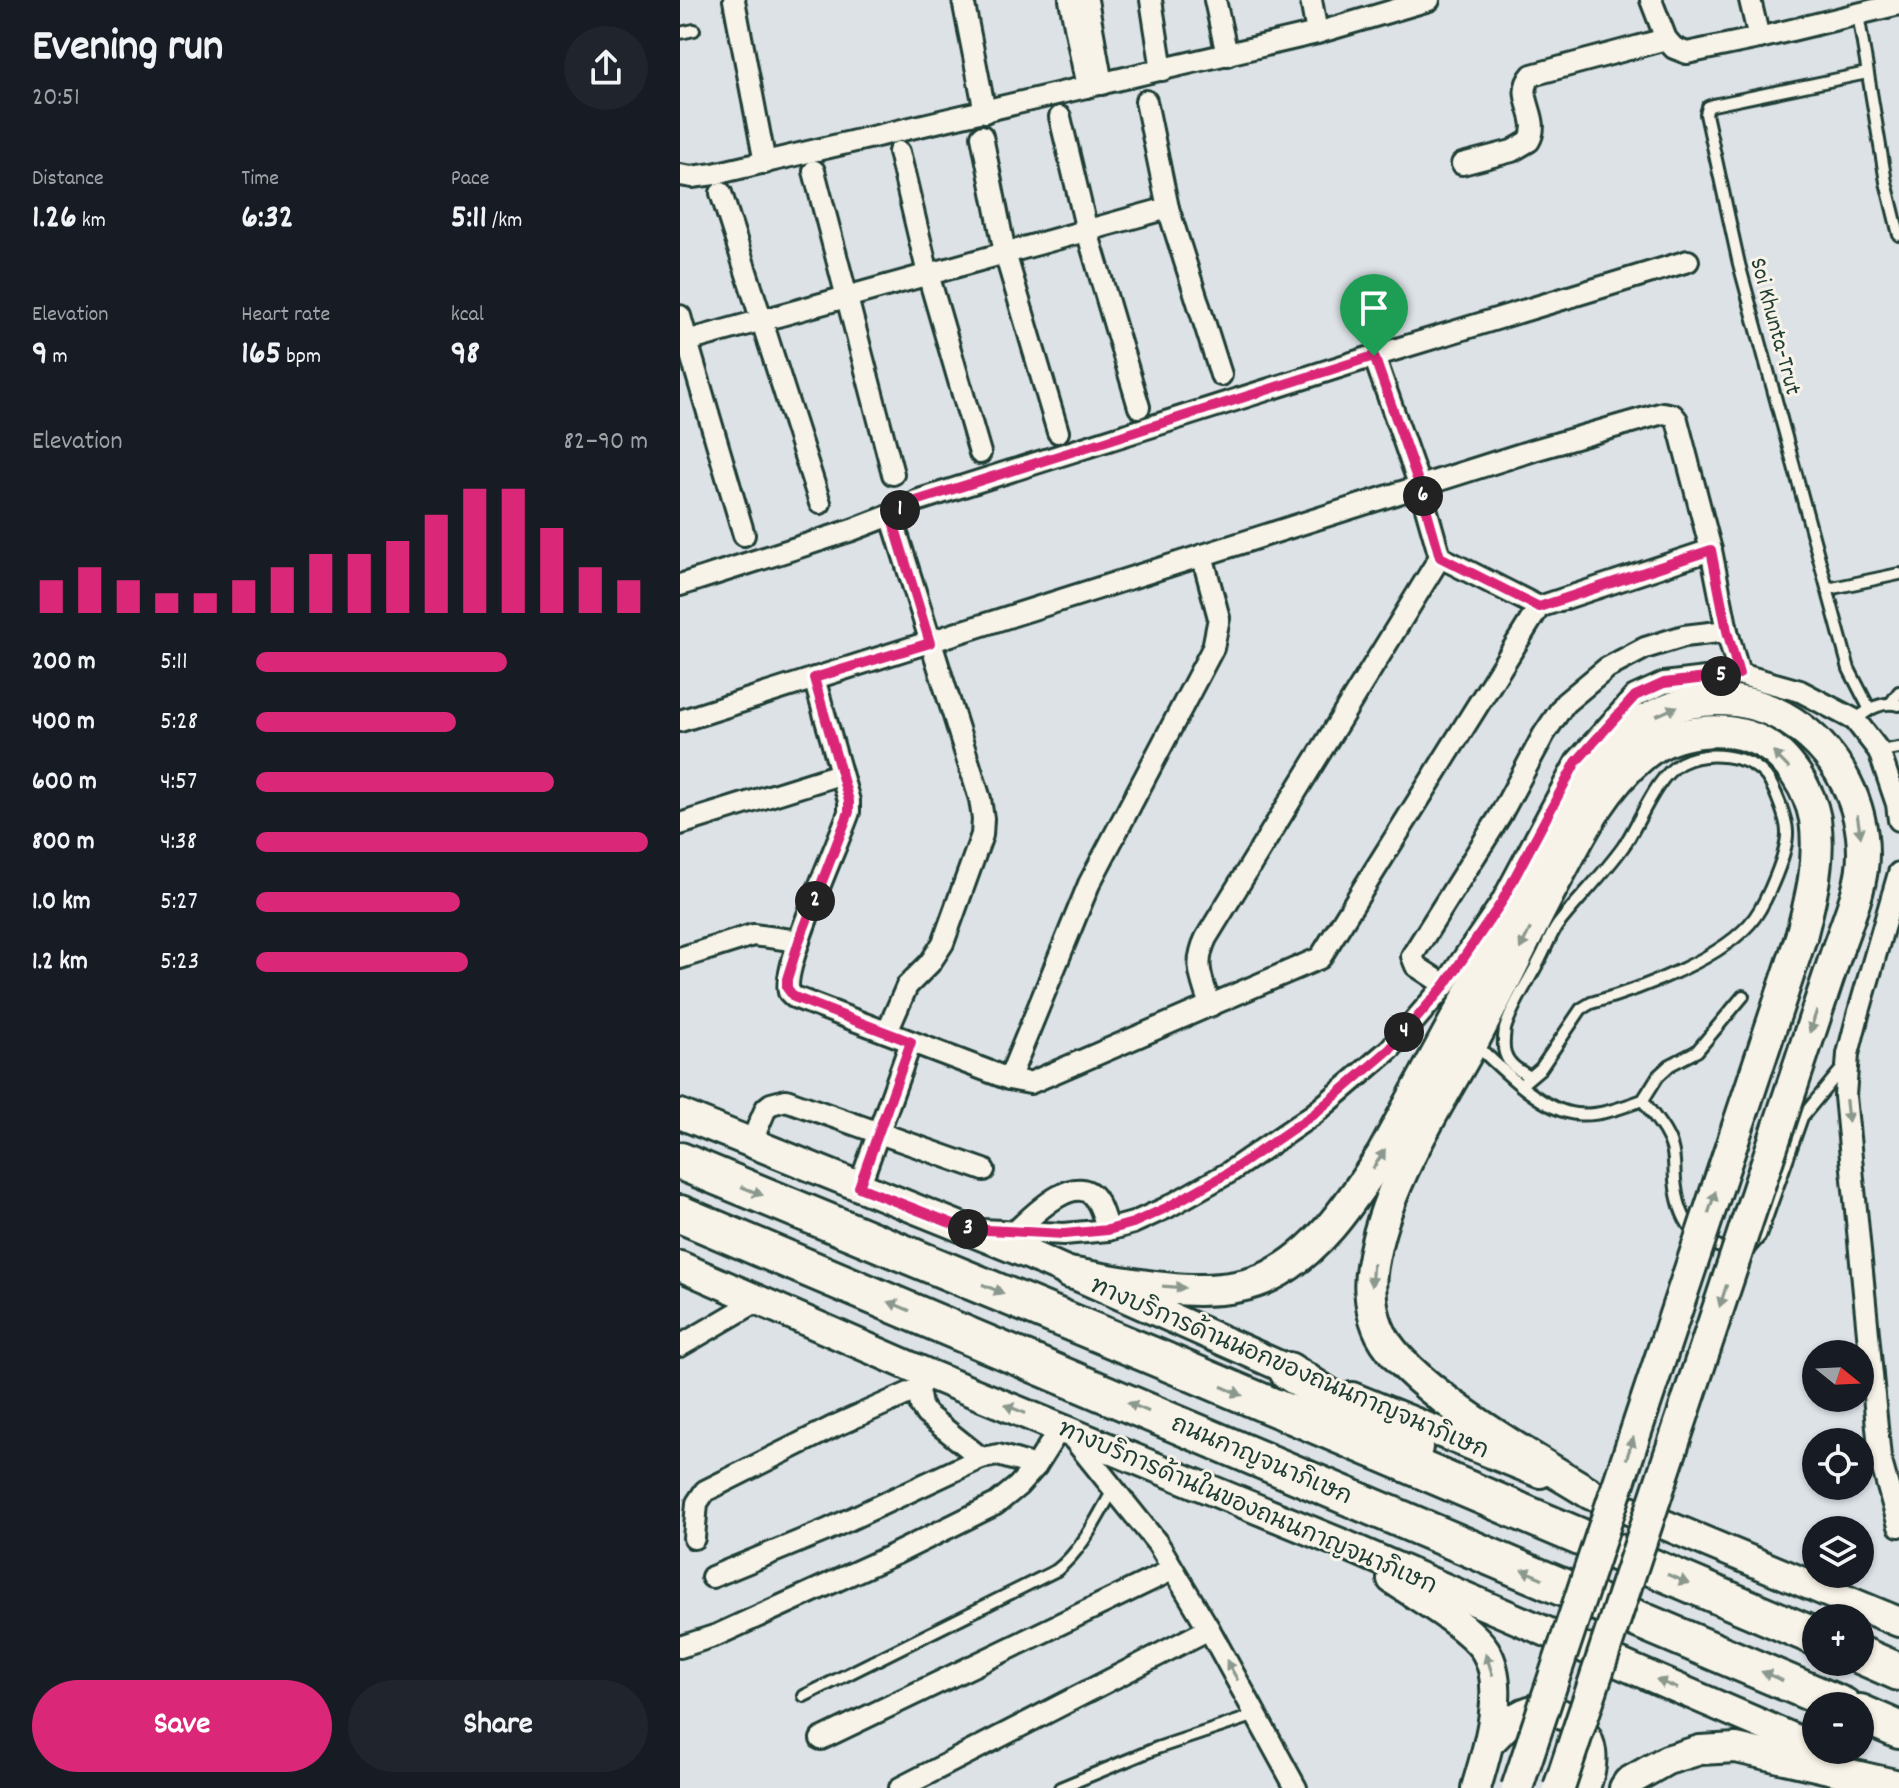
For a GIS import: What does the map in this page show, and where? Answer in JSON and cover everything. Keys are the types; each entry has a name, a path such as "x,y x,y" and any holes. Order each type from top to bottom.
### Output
{"highway":[{"path":"680,1161 1802,1631"},
{"name":"ถนนกาญจนาภิเษก","path":"680,1214 1810,1692"},
{"path":"1288,1371 1418,1449 1484,1497"},
{"path":"1874,1661 1899,1672"},
{"path":"1874,1719 1899,1730"}],"main road":[{"path":"1069,1273 1125,1283 1222,1289 1270,1276 1317,1241 1347,1207 1382,1155 1577,796 1609,750 1631,729 1680,704 1732,701 1756,705 1794,723 1838,766 1856,804 1863,856 1858,888 1559,1788"},
{"path":"1517,1788 1801,937 1814,889 1817,853 1810,798 1789,767 1762,742 1723,732 1681,735 1658,743 1620,776 1586,825 1404,1168 1382,1225 1371,1267 1371,1302 1381,1334 1403,1363 1431,1388 1591,1494"},
{"name":"ทางบริการด้านนอกของถนนกาญจนาภิเษก","path":"680,1114 966,1229 1288,1371 1899,1622"},
{"name":"ทางบริการด้านในของถนนกาญจนาภิเษก","path":"680,1266 759,1300 923,1381 1064,1429 1345,1545 1802,1742"},
{"path":"1345,1545 1446,1616 1485,1650 1494,1676 1491,1741 1476,1788"},
{"path":"1491,1741 1508,1722 1525,1712 1555,1711 1572,1720 1589,1742 1591,1769 1585,1788"},
{"path":"1624,1788 1628,1782 1667,1760 1700,1750 1736,1748 1899,1784"},
{"path":"1854,1764 1899,1784"}],"street":[{"path":"734,0 765,163"},
{"path":"963,0 985,112"},
{"path":"1070,0 1095,86"},
{"path":"1087,0 1095,86"},
{"path":"1151,0 1162,70"},
{"path":"1215,0 1227,55"},
{"path":"1311,0 1323,32"},
{"path":"1323,0 1323,32"},
{"path":"680,175 714,174 985,112 1323,32 1367,9 1429,0"},
{"path":"1651,0 1666,39 1674,48 1687,53 1759,38 1857,6 1899,4"},
{"path":"1750,0 1759,38"},
{"path":"1462,164 1512,151 1529,141 1534,126 1525,98 1525,87 1532,75 1666,39"},
{"path":"1146,101 1168,208 1221,375"},
{"path":"1060,117 1087,231 1139,407"},
{"path":"982,136 1005,253 1058,432"},
{"path":"899,152 928,274 980,453"},
{"path":"814,171 893,474"},
{"path":"721,193 820,503"},
{"path":"683,342 1168,208"},
{"path":"680,585 830,538 891,515 916,501 1374,356 1688,261"},
{"path":"680,316 683,342 744,535"},
{"path":"1374,356 1420,487 1440,557 1539,607"},
{"path":"680,721 1534,450 1654,415 1667,414 1677,420 1739,674"},
{"path":"887,1032 907,986 930,963 943,943 982,835 983,819 980,799 891,515"},
{"path":"814,678 849,801 849,812 799,941 787,979 789,992 794,997 911,1042 1009,1079 1030,1083 1309,964 1325,953 1539,607 1711,550"},
{"path":"1009,1079 1089,884 1213,648 1219,618 1202,555"},
{"path":"1210,1006 1198,967 1206,938 1440,557"},
{"path":"1445,985 1416,966 1412,956 1500,816 1544,734 1565,703 1607,668 1645,648 1684,636 1727,631"},
{"path":"966,1229 1064,1234 1108,1230 1166,1208 1228,1173 1314,1114 1390,1049 1445,985 1501,903 1576,762 1635,696 1664,683 1739,674 1800,691 1862,714 1889,750 1899,820"},
{"path":"680,824 840,774"},
{"path":"1897,1512 1880,1458 1845,1096 1848,1062 1858,1015 1899,873"},
{"path":"680,958 753,935 799,941"},
{"path":"859,1187 911,1042"},
{"path":"751,1143 766,1108 786,1100 984,1170"},
{"path":"1016,1231 1051,1200 1074,1190 1090,1193 1096,1199 1108,1230"},
{"path":"680,1346 759,1300"},
{"path":"923,1381 921,1406 926,1414 981,1458"},
{"path":"694,1538 697,1503 705,1491 923,1381"},
{"path":"680,1647 717,1635 996,1504 1018,1486 1064,1429 1115,1487 1158,1544 1209,1629 1296,1788"},
{"path":"712,1577 827,1530 981,1458 998,1455 1036,1466"},
{"path":"821,1739 1172,1570"},
{"path":"900,1788 1209,1629"}],"lane":[{"path":"1857,6 1886,182 1899,235"},
{"path":"680,33 694,30"},
{"name":"Soi Khunta-Trut","path":"1862,714 1739,264 1706,114 1708,107 1713,105 1867,73"},
{"path":"1828,589 1899,574"},
{"path":"1862,714 1895,704 1899,692"},
{"path":"1521,1085 1541,1068 1581,1009 1656,982 1734,937 1755,916 1777,871 1786,844 1787,830 1780,802 1767,777 1741,760 1719,756 1703,756 1681,763 1666,776 1632,835 1556,927 1505,1030 1503,1051 1509,1062 1530,1077"},
{"path":"1473,1042 1521,1085 1555,1108 1574,1114 1590,1114 1643,1100 1658,1076 1670,1065 1697,1051 1743,996"},
{"path":"1643,1100 1664,1130 1672,1148 1676,1188 1690,1231 1711,1246 1743,1252 1752,1248 1760,1236 1802,1117 1848,1062"},
{"path":"804,1696 1057,1570 1080,1548 1115,1487"},
{"path":"1060,1788 1157,1748 1256,1715"}],"route":[{"path":"1374,356 1388,389 1440,557 1539,607 1711,550 1739,674 1664,683 1635,696 1576,762 1501,903 1445,985 1390,1049 1314,1114 1228,1173 1133,1223 1108,1230 1064,1234 966,1229 859,1187 911,1042 794,997 787,984 799,941 849,812 849,801 814,678 930,643 891,515 916,501 1374,356"}]}
